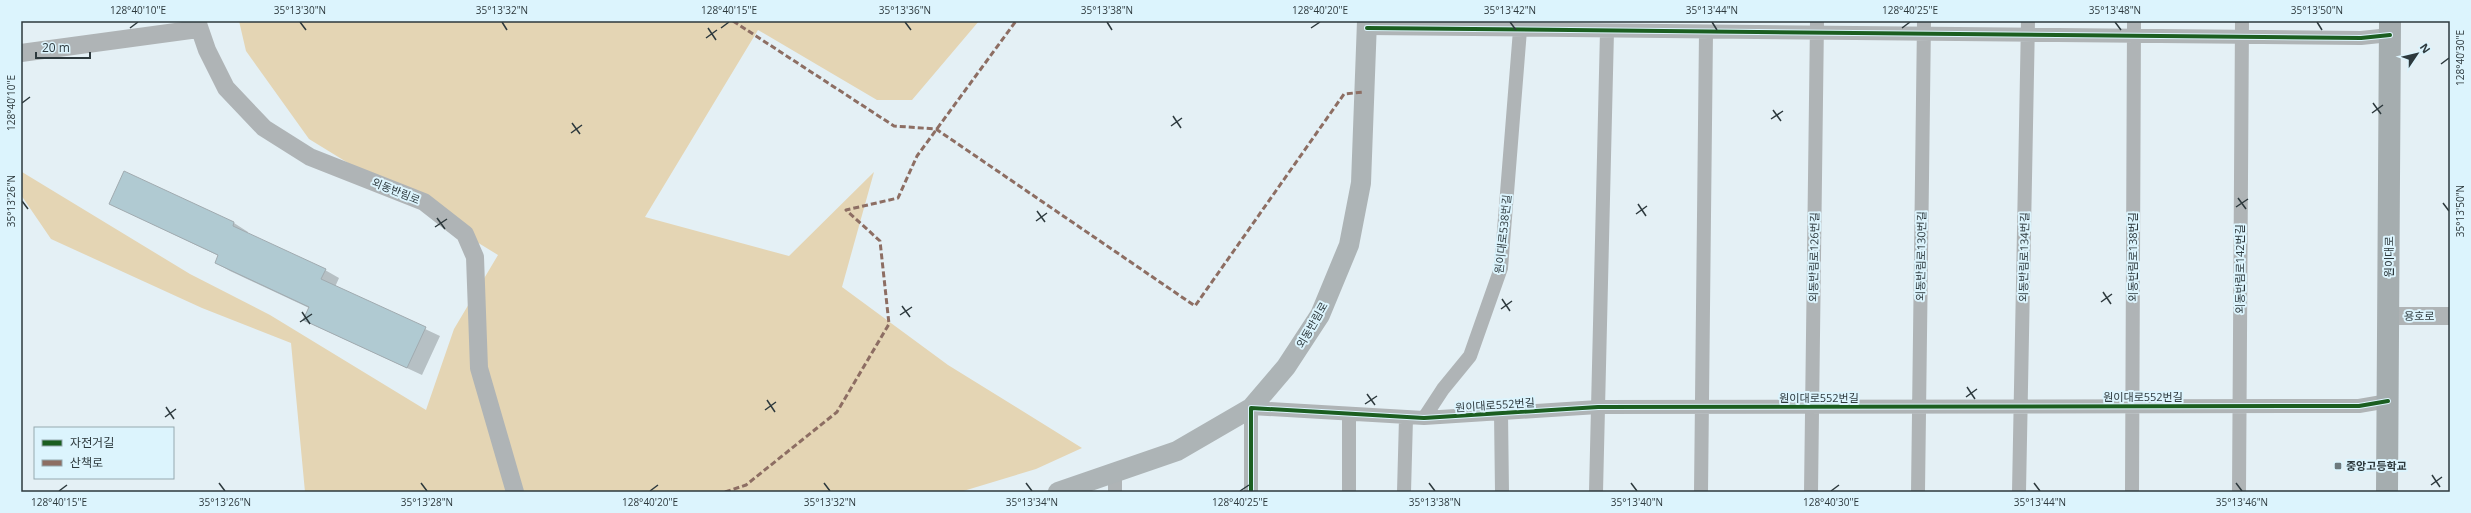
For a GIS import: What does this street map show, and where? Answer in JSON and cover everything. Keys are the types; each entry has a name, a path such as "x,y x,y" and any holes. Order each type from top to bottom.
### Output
{"main road":[{"name":"외동반림로","path":"1058,492 1115,482 1177,451 1251,408 1286,367 1320,315 1349,245 1361,183 1367,25"},
{"name":"원이대로","path":"2387,492 2390,28"}],"street":[{"name":"외동반림로138번길","path":"2132,492 2134,21"},
{"name":"외동반림로142번길","path":"2239,492 2242,21"},
{"path":"21,53 197,25"},
{"name":"외동반림로","path":"197,25 226,88 264,128 310,157 424,202 465,234 475,257 478,368 514,492"},
{"path":"1367,25 1493,25 1520,30 1706,32 1817,27 2028,28 2134,36 2361,38 2390,28"},
{"name":"외동반림로126번길","path":"1811,492 1817,27"},
{"name":"외동반림로130번길","path":"1918,492 1923,28"},
{"name":"외동반림로134번길","path":"2020,492 2028,28"},
{"name":"원이대로538번길","path":"1424,418 1443,389 1470,356 1501,268 1520,30"},
{"path":"1596,492 1607,31"},
{"path":"1701,492 1706,32"},
{"name":"용호로","path":"2389,316 2450,316"},
{"name":"원이대로552번길","path":"1251,408 1424,418 1598,407 2359,406 2388,400"},
{"path":"1251,408 1251,492"},
{"name":"원이대로552번길","path":"1501,413 1502,492"},
{"path":"1349,414 1350,492"},
{"path":"1404,492 1406,418"}],"shaded area":[{"path":"239,21 979,21 912,100 877,100 758,30 645,217 789,256 874,172 842,287 948,365 1082,448 1036,469 960,492 305,492 291,343 202,308 51,239 21,195 22,172 190,274 270,315 426,410 454,329 498,255 309,139 246,51"}],"building":[{"path":"124,171 234,222 233,226 326,269 321,279 426,327 407,368 303,320 309,307 215,263 218,255 109,204"}],"marked path":[{"path":"733,21 894,126 936,129 1195,306 1344,94 1364,92"},
{"path":"725,492 746,485 837,412 889,324 880,241 846,210 898,198 917,156 1016,21"}],"cycle path":[{"path":"1367,28 2361,38 2390,35"},
{"path":"1251,492 1251,408 1424,418 1598,407 2359,406 2388,401"}],"place":[{"name":"중앙고등학교","path":"2338,466"}]}
